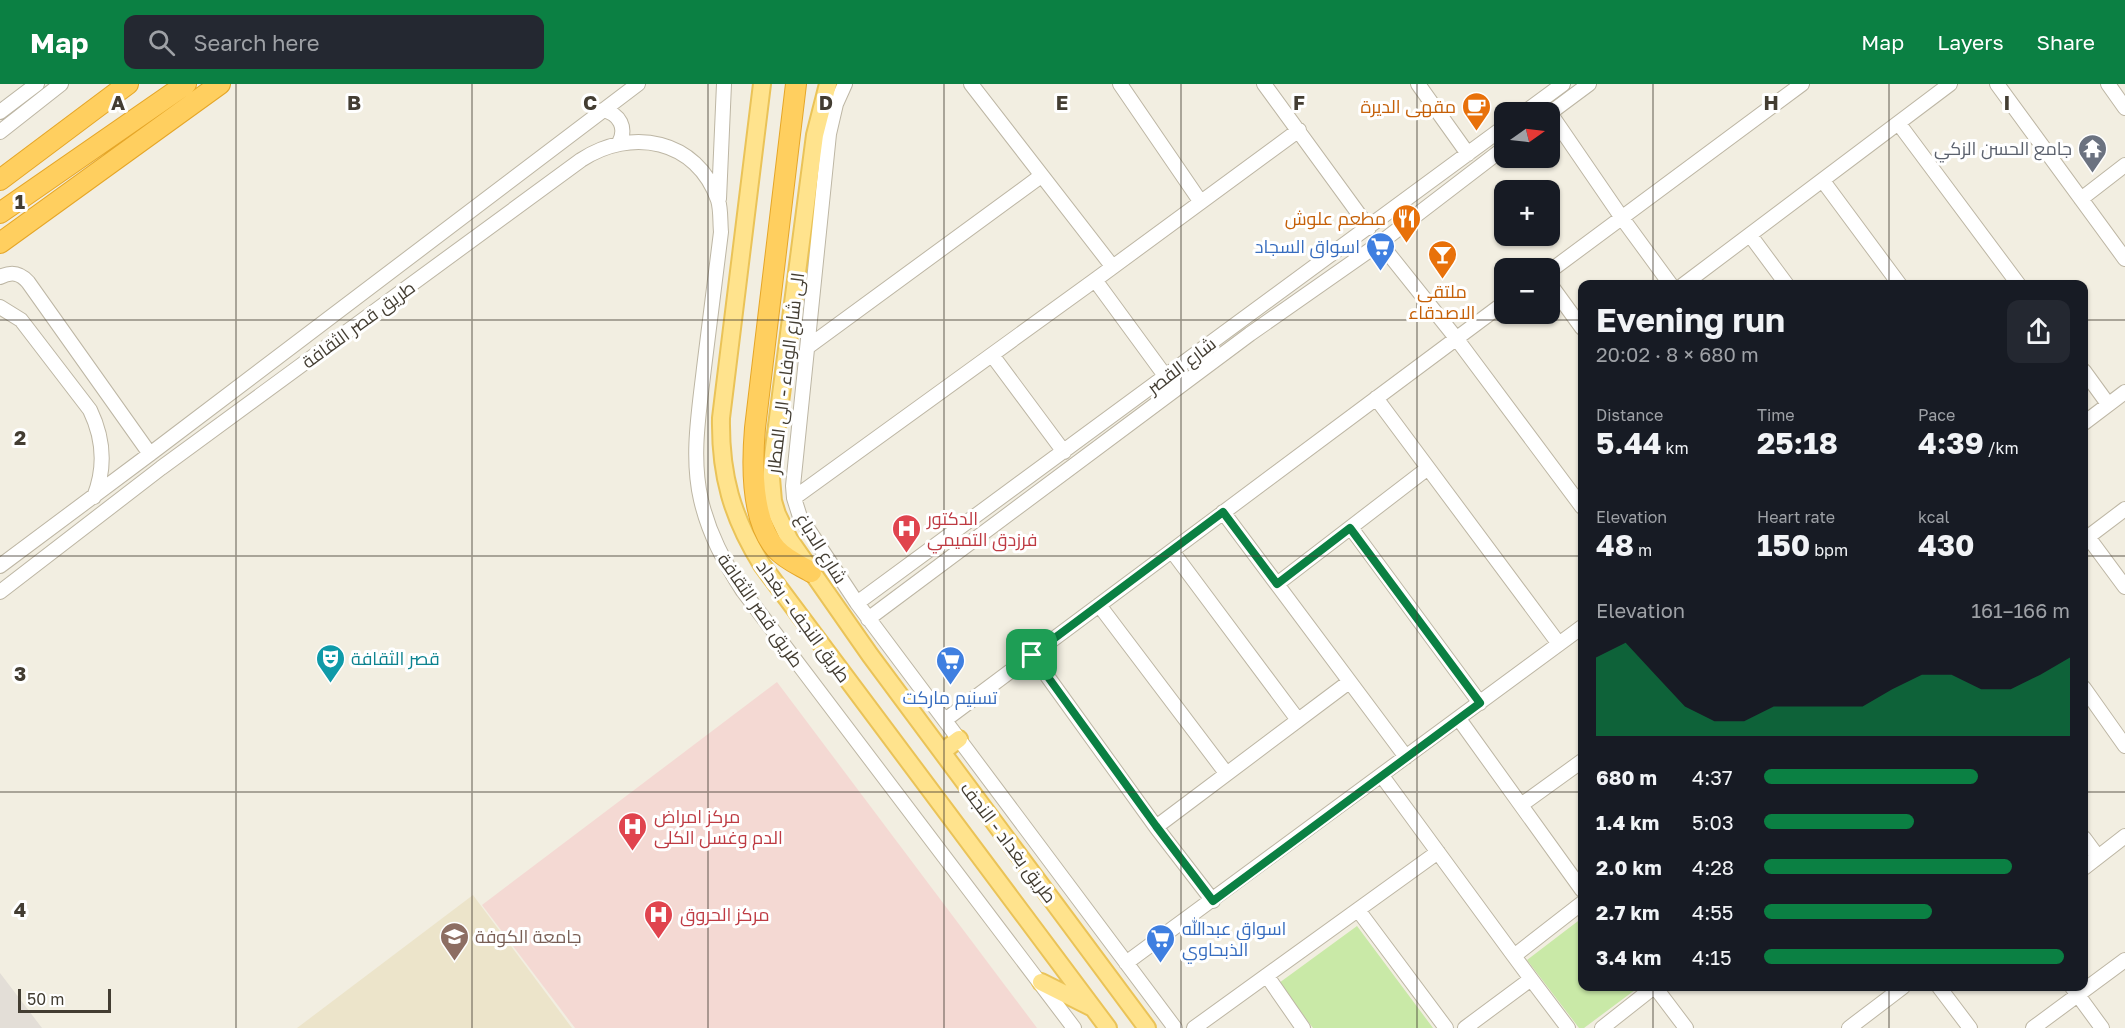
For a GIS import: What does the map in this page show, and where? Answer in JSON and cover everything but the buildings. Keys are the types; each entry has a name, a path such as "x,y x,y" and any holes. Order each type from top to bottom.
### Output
{"highway":[{"path":"0,180 116,90 128,84"},
{"path":"0,213 186,84"},
{"path":"0,243 220,84"},
{"path":"796,84 755,428 753,467 758,506 770,542 783,556 811,572"}],"main road":[{"name":"طريق النجف - بغداد","path":"762,84 721,418 722,462 732,506 750,546 762,565 1108,1028"},
{"name":"الى شارع الوفاء - الى المطار","path":"828,84 815,135 771,478 773,501 782,527 870,655"},
{"name":"طريق بغداد - النجف","path":"870,655 1147,1028"},
{"path":"942,752 959,739"},
{"path":"1041,982 1094,1008"}],"street":[{"path":"0,112 37,84"},
{"path":"0,132 61,84"},
{"name":"طريق قصر الثقافة","path":"0,566 638,84"},
{"name":"طريق قصر الثقافة","path":"724,84 719,203 721,232 697,430 696,464 700,498 710,531 724,562 743,591 1074,1028"},
{"name":"شارع الدباغ","path":"845,84 836,104 829,134 793,486 800,516 868,619 1175,1028"},
{"path":"971,84 1112,266"},
{"path":"1120,84 1200,201"},
{"path":"1264,84 1369,228"},
{"path":"1418,84 1468,154"},
{"path":"1538,102 1562,84"},
{"path":"1560,106 1589,84"},
{"path":"1560,264 1802,84"},
{"path":"1690,280 1950,84"},
{"path":"1997,84 2125,259"},
{"path":"2108,84 2125,108"},
{"path":"603,110 619,119 623,131 619,143"},
{"path":"1899,124 2015,280"},
{"path":"1560,128 1667,280"},
{"path":"794,498 1299,130"},
{"name":"شارع القصر","path":"857,603 1494,134"},
{"name":"طريق قصر الثقافة","path":"0,592 171,461 595,151 619,143 645,141 677,152 703,173 713,187 719,203"},
{"name":"شارع القصر","path":"868,619 1228,351 1380,243 1494,156"},
{"path":"2081,199 2125,165"},
{"path":"809,346 1041,176"},
{"path":"1823,181 1896,280"},
{"path":"1750,235 1783,280"},
{"path":"1380,243 1456,338 1578,502"},
{"path":"0,277 7,273 23,276 150,454"},
{"path":"1095,280 1166,376"},
{"path":"1560,298 1578,322"},
{"path":"0,307 21,320 90,410 95,420 102,453 101,475 93,496"},
{"path":"1255,310 1257,320 1265,324"},
{"path":"945,720 1494,310"},
{"path":"1219,337 1227,341 1228,351"},
{"path":"992,355 1064,452"},
{"path":"2088,376 2108,404"},
{"path":"2088,420 2125,392"},
{"path":"1376,398 1559,644"},
{"path":"1277,584 1428,468"},
{"path":"2088,536 2125,508"},
{"path":"1223,512 1406,757"},
{"path":"1350,528 1480,703"},
{"path":"2088,541 2125,587"},
{"path":"1172,550 1298,720"},
{"path":"1099,605 1226,773"},
{"path":"1126,963 1578,630"},
{"path":"1032,655 1213,901"},
{"path":"1156,826 1349,681"},
{"path":"2088,692 2119,726 2125,746"},
{"path":"1459,719 1578,884"},
{"path":"1521,805 1578,763"},
{"path":"1382,776 1568,1028"},
{"path":"2088,865 2125,836"},
{"path":"2088,844 2097,857"},
{"path":"1194,1028 1438,852"},
{"path":"1514,956 1578,906"},
{"path":"1358,910 1446,1028"},
{"path":"2088,982 2125,960"},
{"path":"1267,976 1303,1028"},
{"path":"1465,1028 1531,979"},
{"path":"1602,1028 1650,991"},
{"path":"1658,991 1686,1028"},
{"path":"1849,1028 1898,991"},
{"path":"1943,991 1970,1028"},
{"path":"2032,1028 2074,991 2102,1028"}],"shaded area":[{"path":"777,682 1037,1028 575,1028 482,905"},
{"name":"جامعة الكوفة","path":"473,895 572,1028 297,1028"},
{"path":"0,973 42,1028 0,1028"}],"green space":[{"path":"1578,921 1578,991 1634,991 1584,1028 1579,1028 1527,960"},
{"path":"1357,926 1433,1028 1313,1028 1279,983"}],"place":[{"name":"مقهى الديرة","path":"1477,132"},
{"name":"جامع الحسن الزكي","path":"2093,174"},
{"name":"مطعم علوش","path":"1407,244"},
{"name":"اسواق السجاد","path":"1381,272"},
{"name":"ملتقى الاصدقاء","path":"1442,280"},
{"name":"الدكتور فرزدق التميمي","path":"906,554"},
{"name":"قصر الثقافة","path":"330,684"},
{"name":"تسنيم ماركت","path":"950,686"},
{"name":"مركز امراض الدم وغسل الكلى","path":"633,852"},
{"name":"مركز الحروق","path":"659,940"},
{"name":"جامعة الكوفة","path":"454,962"},
{"name":"اسواق عبدالله الذبحاوي","path":"1161,964"}],"route":[{"path":"1223,512 1277,584 1350,528 1480,703 1213,901 1032,655 1223,512"}]}
